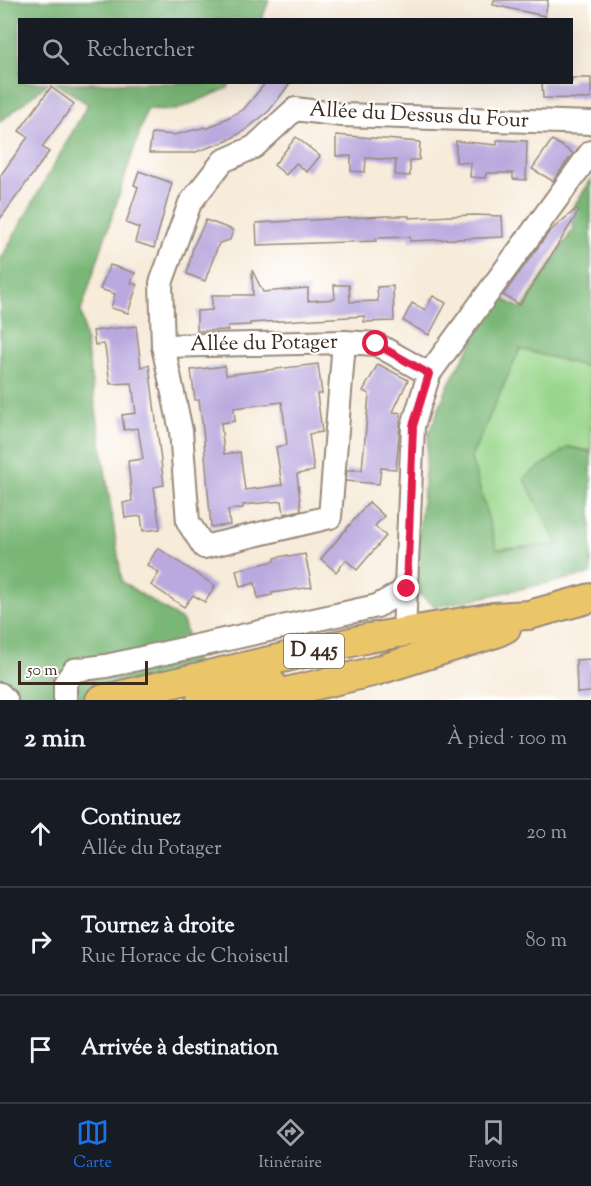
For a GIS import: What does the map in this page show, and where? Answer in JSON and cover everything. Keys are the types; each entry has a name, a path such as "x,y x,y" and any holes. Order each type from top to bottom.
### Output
{"main road":[{"name":"D 445","path":"100,700 404,632 493,617 529,615 591,598"},
{"name":"D 445","path":"252,700 376,671 496,633 529,615"},
{"name":"D 445","path":"156,700 464,631 493,617"},
{"name":"D 445","path":"201,700 373,661 402,661"}],"street":[{"name":"Allée du Dessus du Four","path":"344,342 330,517 204,547 188,522 181,431 164,346 161,283 190,203 223,161 254,147 295,109 342,115 591,123"},
{"path":"404,632 413,426 429,374 591,152"},
{"name":"Allée du Potager","path":"164,346 344,342 376,344 429,374"},
{"path":"65,700 64,683 74,670 106,666 377,606 407,589"},
{"path":"0,694 6,700"}],"green space":[{"path":"0,0 269,0 262,18 18,18 18,84 47,84 0,122"},
{"path":"58,84 230,84 228,88 176,110 147,109 81,311 122,582 183,621 198,671 69,700 0,700 0,261 88,104"},
{"path":"591,180 591,368 520,349 471,458 497,549 558,545 524,478 568,447 591,452 591,574 436,607 416,592 414,583 429,433 449,383 499,297 522,309 574,228 572,209"},
{"path":"591,342 591,451 568,447 558,545 497,549 462,472 520,349"}],"building":[{"path":"494,0 548,0 545,16 493,5"},
{"path":"573,78 591,78 591,99 543,98 542,84 573,84"},
{"path":"264,84 289,84 269,111 227,141 193,153 149,153 152,133 174,135 206,127 207,129 244,109"},
{"path":"51,87 74,104 42,147 49,152 0,219 0,176 28,137 19,131"},
{"path":"336,135 420,142 419,160 410,160 410,176 395,175 396,160 366,158 365,172 351,171 351,156 336,156"},
{"path":"296,137 320,156 307,172 296,163 286,175 274,165"},
{"path":"497,140 527,141 526,180 513,179 513,173 486,173 485,178 470,177 471,163 456,162 456,141 497,145"},
{"path":"552,140 573,153 553,181 532,169"},
{"path":"139,171 172,183 154,248 135,242 139,228 126,223 138,187 134,185"},
{"path":"576,209 579,211 520,305 503,295 549,232"},
{"path":"385,216 409,216 409,218 502,216 503,237 410,241 410,237 376,238 376,241 257,245 256,223"},
{"path":"206,220 233,230 230,240 219,243 205,281 187,274 193,247"},
{"path":"110,265 135,273 131,283 137,285 128,313 111,308 115,294 100,289"},
{"path":"252,270 263,292 308,288 308,301 335,299 334,285 349,285 350,302 378,301 377,287 393,286 394,321 364,322 364,316 250,323 250,325 228,326 228,330 197,331 197,311 212,310 212,295 253,295"},
{"path":"433,296 446,303 429,335 403,321 412,303 425,310"},
{"path":"136,326 141,367 149,365 164,485 154,487 160,529 143,531 141,516 125,518 123,503 132,501 128,461 143,459 138,428 124,430 122,415 136,413 132,383 110,384 105,347 104,344 95,345 93,331"},
{"path":"318,364 322,394 317,394 322,432 309,434 314,471 297,474 301,510 284,514 282,501 243,505 243,508 228,510 230,525 211,527 203,429 199,400 195,400 191,370 225,366 226,375","holes":["282,402 287,445 276,447 282,485 245,490 240,452 224,454 221,423 235,421 234,408"]},
{"path":"378,364 408,380 393,412 401,413 396,469 381,468 379,484 346,481 347,470 362,470 369,394 363,391"},
{"path":"369,502 384,516 375,526 386,536 357,570 346,560 336,572 321,559"},
{"path":"158,548 215,586 205,602 193,595 184,607 151,585 159,573 147,565"},
{"path":"305,554 312,587 272,593 272,595 258,598 255,583 240,587 236,570 275,561 275,558"},
{"path":"591,659 591,692 577,693 576,660"}],"route":[{"path":"376,344 429,374 413,426 407,589"}]}
